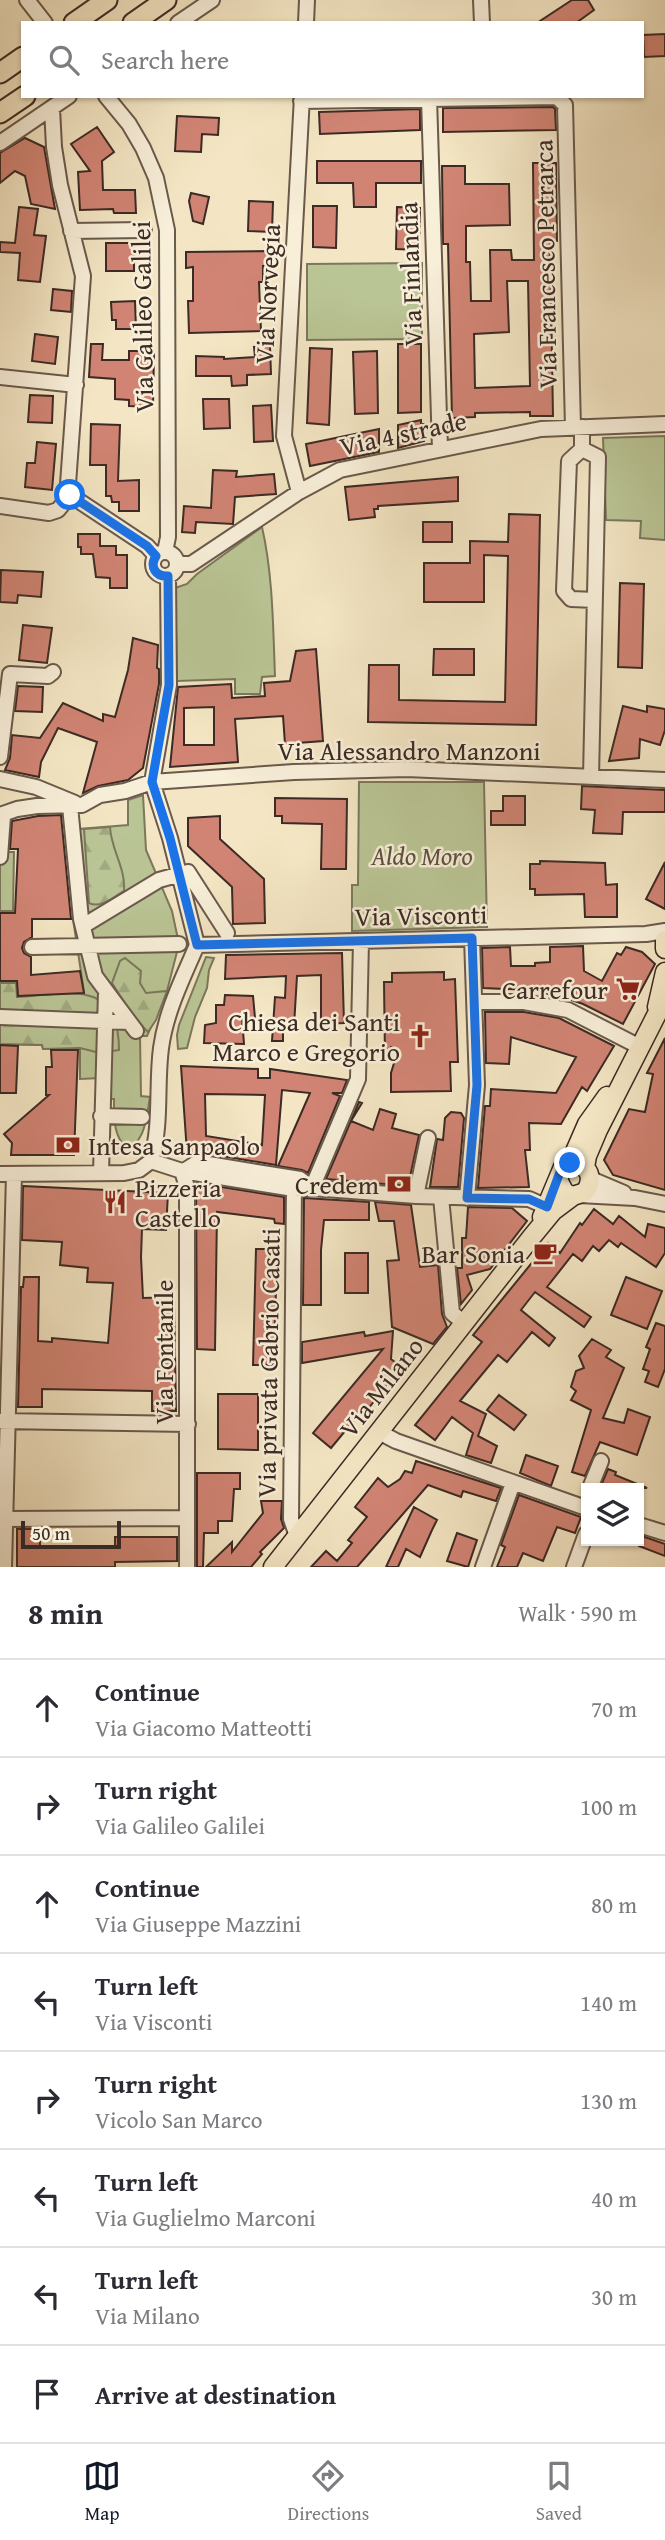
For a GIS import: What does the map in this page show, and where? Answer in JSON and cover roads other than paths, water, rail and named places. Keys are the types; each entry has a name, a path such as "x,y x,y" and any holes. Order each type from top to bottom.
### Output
{"highway":[{"path":"77,21 107,0"},
{"path":"136,21 166,0"},
{"path":"0,73 21,58"},
{"path":"0,113 22,98"}],"main road":[{"path":"665,940 665,950"},
{"path":"654,1017 665,972"},
{"path":"582,1170 563,1167 558,1180 565,1193 576,1195 585,1192 582,1170 589,1149 665,998"},
{"name":"Via Milano","path":"530,1239 558,1180"},
{"name":"Via Milano","path":"273,1567 530,1239 553,1211 576,1195"}],"street":[{"path":"27,0 43,21"},
{"path":"181,21 212,0"},
{"path":"306,21 307,0"},
{"path":"481,0 482,21"},
{"path":"0,143 66,98"},
{"name":"Via Galileo Galilei","path":"108,98 129,124 143,148 156,178 167,230 168,518 160,554"},
{"path":"301,99 429,98"},
{"name":"Via Finlandia","path":"429,98 440,449"},
{"name":"Via Francesco Petrarca","path":"559,98 565,105 578,427 582,449"},
{"name":"Via Norvegia","path":"299,492 284,436 301,99"},
{"path":"52,108 54,147 83,276 68,484 70,495 160,554 174,555 177,564 175,572 168,576 158,575 154,571 152,566 160,554"},
{"path":"71,231 144,230"},
{"path":"0,377 76,385"},
{"name":"Via 4 strade","path":"177,564 191,564 299,492 340,470 541,429 665,424"},
{"path":"591,777 595,600 598,457 582,449 569,461 564,591 571,599 595,600"},
{"path":"0,506 49,513 58,510 70,495"},
{"path":"3,1559 7,1174 139,1170 151,1161 157,1140 161,1048 169,1014 197,945 152,782 169,685 168,576"},
{"path":"0,757 5,674 48,676 53,672"},
{"name":"Via Alessandro Manzoni","path":"1,816 17,809 76,805 100,795 125,791 152,782 294,772 407,769 665,780"},
{"path":"0,779 36,787 76,805 83,926 95,976 132,1026 105,1021 0,1017"},
{"path":"0,858 1,816"},
{"path":"83,926 159,880 188,872 227,933"},
{"name":"Via Visconti","path":"197,945 646,934 665,931"},
{"path":"646,934 655,938 665,950"},
{"path":"468,1196 477,1085 472,938"},
{"path":"312,1188 358,1079 360,941"},
{"path":"32,947 178,944"},
{"path":"101,1173 106,991"},
{"path":"474,1002 524,1002 568,1010 640,1046"},
{"path":"101,1121 142,1117"},
{"path":"416,1196 428,1138"},
{"path":"151,1161 183,1171 294,1189 529,1199 547,1207"},
{"path":"183,1171 202,1163 300,1179 312,1188"},
{"path":"582,1170 635,1198"},
{"name":"Via Fontanile","path":"183,1171 187,1187 187,1567"},
{"name":"Via privata Gabrio Casati","path":"294,1189 291,1519 297,1536"},
{"path":"576,1195 635,1198 665,1204"},
{"path":"441,1197 452,1313 464,1323"},
{"path":"4,1421 188,1424"},
{"path":"379,1432 396,1441 513,1483 581,1503"},
{"path":"592,1483 601,1461"},
{"path":"483,1567 513,1483"},
{"path":"5,1519 187,1518"},
{"path":"644,1527 665,1533"},
{"path":"575,1567 582,1546"}],"place":[{"name":"Carrefour","path":"628,989"},
{"name":"Chiesa dei Santi Marco e Gregorio","path":"420,1036"},
{"name":"Intesa Sanpaolo","path":"68,1145"},
{"name":"Credem","path":"399,1184"},
{"name":"Pizzeria Castello","path":"115,1202"},
{"name":"Bar Sonia","path":"545,1253"}],"park label":[{"name":"Aldo Moro","path":"422,855"}]}
